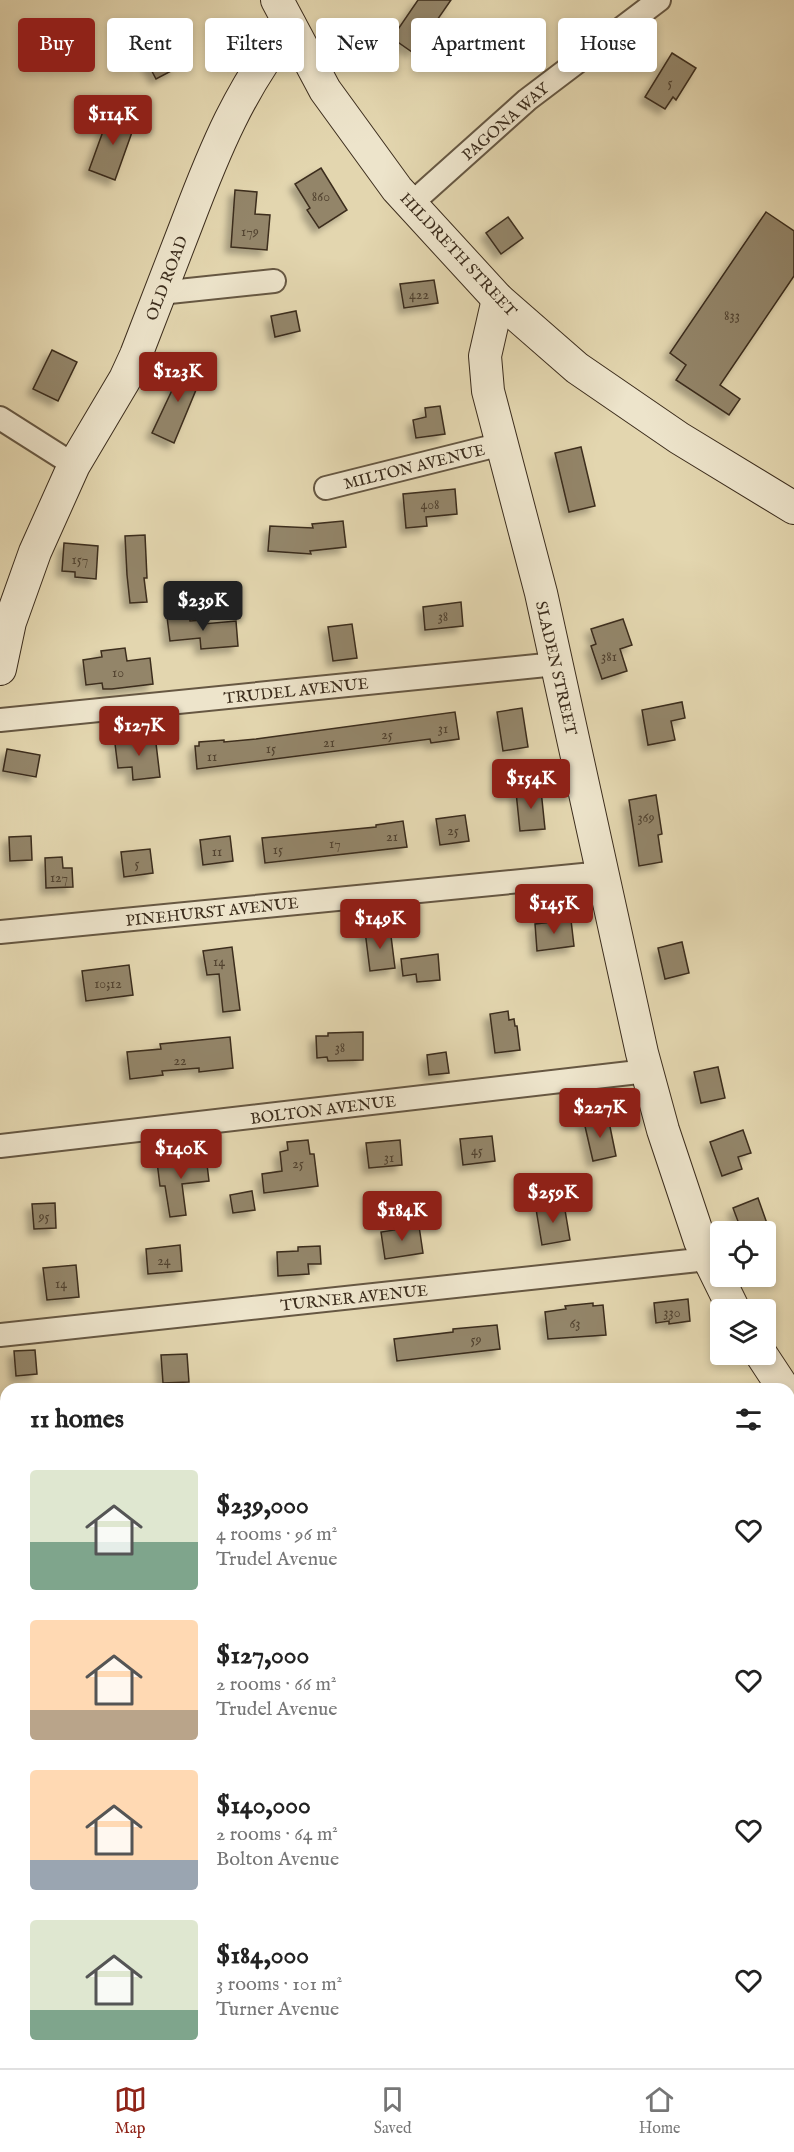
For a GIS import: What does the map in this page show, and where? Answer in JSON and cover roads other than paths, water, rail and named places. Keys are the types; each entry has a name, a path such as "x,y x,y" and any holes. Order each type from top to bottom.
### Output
{"street":[{"name":"PAGONA WAY","path":"412,203 527,100 659,0"},
{"name":"HILDRETH STREET","path":"283,13 325,90 397,189 498,299 577,368 679,438 794,508"},
{"name":"OLD ROAD","path":"0,669 10,622 31,562 74,465 125,380 214,152 233,111 270,50 283,13"},
{"path":"160,293 274,281"},
{"name":"SLADEN STREET","path":"498,299 484,356 488,391 540,593 647,1071 663,1130 699,1241 728,1299"},
{"path":"0,418 74,465"},
{"name":"MILTON AVENUE","path":"326,488 502,444"},
{"name":"TRUDEL AVENUE","path":"0,720 556,664"},
{"name":"PINEHURST AVENUE","path":"0,932 603,873"},
{"name":"BOLTON AVENUE","path":"0,1146 647,1071"},
{"name":"TURNER AVENUE","path":"0,1335 708,1259"},
{"path":"768,1365 780,1383"}]}
